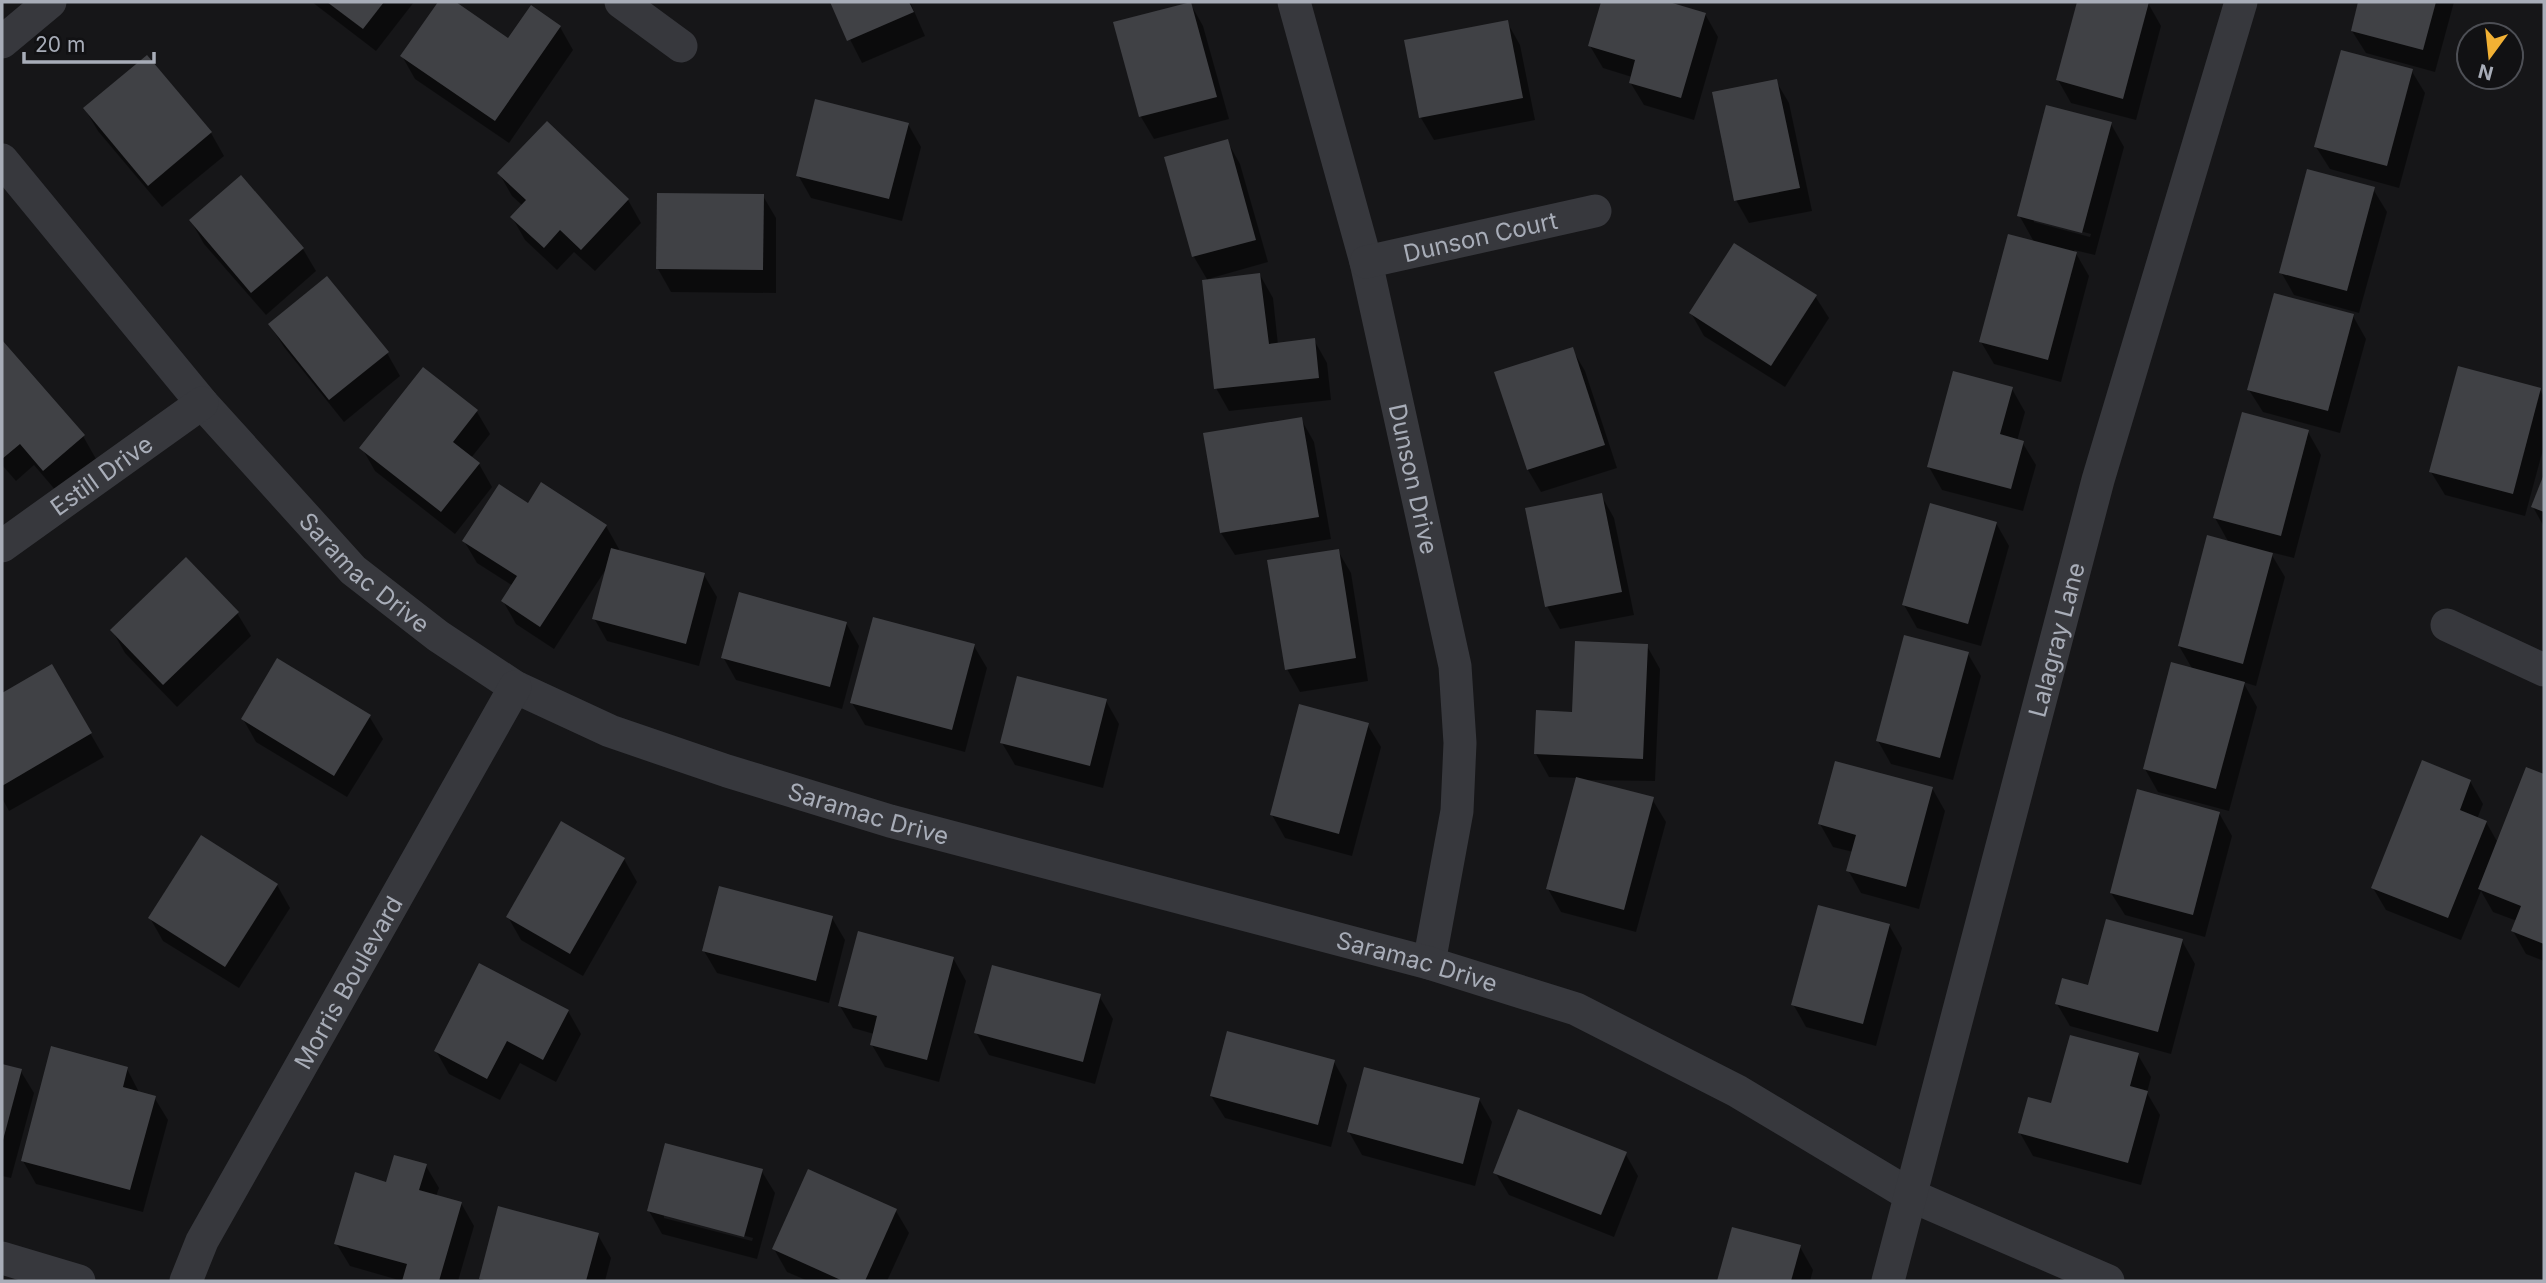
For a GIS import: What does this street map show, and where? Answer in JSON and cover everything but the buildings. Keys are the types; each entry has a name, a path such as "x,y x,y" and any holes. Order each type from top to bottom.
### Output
{"street":[{"path":"2,42 50,2"},
{"path":"621,2 681,46"},
{"name":"Dunson Drive","path":"1294,2 1366,262 1455,666 1460,743 1457,811 1429,962"},
{"name":"Lalagray Lane","path":"1888,1281 2098,480 2241,2"},
{"name":"Saramac Drive","path":"2,160 202,403 353,569 438,636 515,687 610,731 727,771 890,821 1429,962 1576,1009 1737,1091 1912,1196 2108,1281"},
{"name":"Dunson Court","path":"1366,262 1595,211"},
{"name":"Estill Drive","path":"2,546 202,403"},
{"path":"2447,625 2544,670"},
{"name":"Morris Boulevard","path":"186,1281 202,1241 515,687"},
{"path":"2,1258 79,1281"}]}
